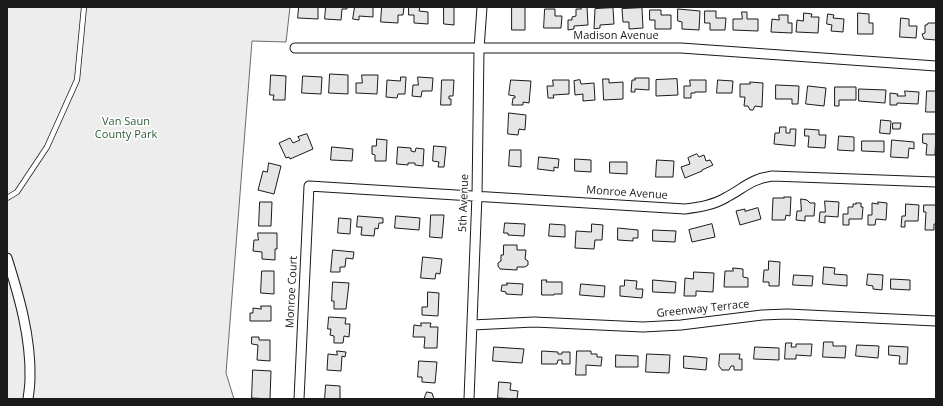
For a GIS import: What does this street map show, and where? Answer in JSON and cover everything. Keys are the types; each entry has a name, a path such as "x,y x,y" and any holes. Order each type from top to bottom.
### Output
{"street":[{"name":"5th Avenue","path":"469,399 477,195 479,49 482,7"},
{"name":"Madison Avenue","path":"295,48 681,48 936,66"},
{"name":"Monroe Avenue","path":"309,186 477,195 685,209 716,203 728,197 750,182 772,176 936,182"},
{"name":"Monroe Court","path":"298,399 309,186"},
{"path":"7,258 15,283 27,336 30,378 28,399"},
{"name":"Greenway Terrace","path":"472,325 534,322 643,327 681,325 762,315 787,314 936,321"}],"lane":[{"path":"7,198 17,192 47,147 77,80 84,7"}],"shaded area":[{"name":"Van Saun County Park","path":"7,7 290,7 286,42 252,41 226,373 234,399 7,399"}],"building":[{"path":"299,7 318,7 318,19 298,18"},
{"path":"326,7 347,7 347,9 342,9 341,20 325,19"},
{"path":"355,7 373,7 373,17 359,16 359,20 353,19"},
{"path":"382,7 404,7 403,15 398,15 398,23 381,22"},
{"path":"409,7 420,7 419,11 428,12 428,24 414,23 414,15 409,15"},
{"path":"444,7 454,7 454,25 444,24"},
{"path":"512,7 525,7 525,30 512,30"},
{"path":"581,7 587,7 588,25 574,26 574,29 568,30 568,20 572,20 572,17 576,16 576,9 581,9"},
{"path":"613,8 614,24 600,25 600,28 594,29 595,9"},
{"path":"642,8 643,28 629,29 629,22 623,22 622,9"},
{"path":"545,9 555,9 555,16 562,16 561,28 544,28"},
{"path":"678,9 700,11 699,30 682,29 682,22 678,21"},
{"path":"650,10 661,10 661,15 671,15 671,29 655,29 655,20 650,20"},
{"path":"705,11 716,11 716,18 726,18 725,30 710,30 710,23 705,23"},
{"path":"742,12 747,12 747,19 758,19 758,31 733,30 733,19 742,19"},
{"path":"804,13 812,14 811,17 819,17 818,33 796,32 797,20 803,21"},
{"path":"858,13 869,14 869,23 873,23 873,34 858,34"},
{"path":"828,14 834,15 833,18 844,19 843,32 831,31 832,25 827,24"},
{"path":"779,15 788,15 788,23 792,23 792,33 771,32 772,19 779,20"},
{"path":"901,18 909,19 909,26 917,26 916,38 900,37"},
{"path":"928,23 936,23 936,40 924,39 922,34 925,33 925,25"},
{"path":"330,74 348,75 348,94 329,93"},
{"path":"271,75 286,76 285,100 273,100 274,95 270,95"},
{"path":"362,75 378,75 377,94 356,93 356,83 362,83"},
{"path":"303,76 322,77 321,94 302,93"},
{"path":"401,77 406,77 405,94 398,94 397,98 386,97 387,80 400,81"},
{"path":"418,77 433,78 432,91 422,91 421,97 412,96 413,85 418,85"},
{"path":"635,78 649,78 649,90 635,89 635,92 631,92 632,80 635,80"},
{"path":"603,79 609,79 609,83 623,82 623,99 604,100"},
{"path":"677,79 678,95 656,96 656,80"},
{"path":"442,80 454,80 453,96 449,96 449,99 451,99 451,105 441,105"},
{"path":"511,80 531,81 529,103 523,102 523,105 512,105 513,98 515,98 515,96 509,95"},
{"path":"553,80 569,80 569,94 553,95 554,98 548,98 547,86 553,86"},
{"path":"580,80 581,84 594,83 595,100 583,101 583,94 575,95 574,81"},
{"path":"690,80 706,80 706,92 691,93 691,98 684,98 684,86 690,86"},
{"path":"718,80 733,81 732,93 717,93"},
{"path":"750,82 763,83 762,107 755,106 753,110 750,110 748,106 744,106 745,97 740,97 740,84 750,84"},
{"path":"776,85 799,86 798,104 792,104 792,99 776,99"},
{"path":"808,86 826,88 824,106 806,104"},
{"path":"835,87 856,87 856,100 839,100 839,106 835,106"},
{"path":"859,89 886,90 885,103 859,101"},
{"path":"905,91 919,92 918,104 897,103 897,105 890,105 890,93 898,94 897,96 905,96"},
{"path":"927,91 936,91 936,112 926,112"},
{"path":"509,113 526,115 525,130 519,129 518,135 508,134"},
{"path":"881,120 891,121 890,134 880,133"},
{"path":"893,123 901,123 900,129 893,129"},
{"path":"780,127 786,127 786,133 790,133 790,129 796,129 795,146 774,144 775,133 779,133"},
{"path":"805,129 819,130 819,135 826,135 825,148 808,147 809,136 805,136"},
{"path":"307,134 313,149 290,159 289,157 286,158 279,143 290,138 293,143 300,140 298,137"},
{"path":"923,134 936,134 935,155 926,155 927,144 923,143"},
{"path":"839,136 854,137 854,151 838,150"},
{"path":"377,139 387,140 386,161 375,161 375,155 372,154 372,146 376,146"},
{"path":"892,140 914,142 914,149 909,148 908,158 891,157"},
{"path":"862,141 884,141 884,152 862,151"},
{"path":"434,146 446,147 444,167 438,167 439,162 433,161"},
{"path":"332,147 353,149 352,161 331,160"},
{"path":"398,147 411,148 411,151 415,152 416,148 424,149 423,166 415,165 415,163 408,163 408,165 397,164"},
{"path":"510,150 521,150 521,167 509,166"},
{"path":"697,154 699,157 704,155 706,161 710,160 713,165 685,178 681,167 690,164 688,158"},
{"path":"539,157 559,159 558,168 554,167 554,171 538,169"},
{"path":"575,159 591,160 591,172 575,171"},
{"path":"657,160 674,161 673,177 656,177"},
{"path":"610,162 627,162 627,174 610,173"},
{"path":"269,163 281,166 274,194 258,190 263,171 267,172"},
{"path":"791,197 790,216 786,215 785,220 772,220 773,198"},
{"path":"801,199 807,200 810,203 815,203 814,216 805,216 805,221 796,220 797,211 801,211"},
{"path":"825,201 839,202 838,217 825,216 825,223 819,222 820,212 825,212"},
{"path":"260,202 272,202 271,226 259,226"},
{"path":"878,202 887,203 886,220 876,219 875,225 868,225 868,215 872,215 872,203 878,204"},
{"path":"861,203 861,207 863,207 862,219 849,219 849,225 843,225 843,214 848,214 848,207 853,207 853,204"},
{"path":"906,204 919,205 918,221 905,221 905,227 901,227 902,216 905,216"},
{"path":"924,205 936,205 936,224 934,224 934,230 925,230 926,212 924,212"},
{"path":"758,208 761,219 740,225 736,211 745,209 745,211"},
{"path":"431,215 444,215 442,238 430,237"},
{"path":"358,216 383,218 383,223 379,223 378,229 375,228 374,236 361,235 362,227 357,227"},
{"path":"396,216 420,218 419,230 395,228"},
{"path":"339,218 351,219 350,234 338,233"},
{"path":"505,223 525,224 524,236 508,235 508,233 504,233"},
{"path":"550,224 565,225 565,237 549,236"},
{"path":"592,224 603,225 602,240 595,240 594,249 575,248 576,231 591,232"},
{"path":"712,224 715,237 692,242 689,230"},
{"path":"618,228 638,230 638,238 633,238 633,241 618,240"},
{"path":"653,230 676,231 675,242 653,241"},
{"path":"258,233 277,233 275,260 262,259 262,252 253,251 254,240 258,240"},
{"path":"504,245 517,245 517,250 526,250 525,259 528,261 528,265 525,267 517,267 517,270 500,269 498,263 501,261 501,255 503,255"},
{"path":"333,250 354,252 353,259 346,258 345,267 340,267 340,272 331,272"},
{"path":"423,257 442,259 440,274 436,273 435,279 421,278"},
{"path":"769,261 780,262 779,286 769,286 769,282 763,282 764,270 768,270"},
{"path":"824,267 835,268 834,274 847,275 847,286 823,284"},
{"path":"733,268 743,269 743,277 748,278 748,287 724,287 725,271 733,271"},
{"path":"262,271 274,271 274,294 261,293"},
{"path":"694,272 714,273 713,292 696,291 696,296 684,296 685,278 693,279"},
{"path":"868,274 883,275 882,290 873,289 873,286 867,285"},
{"path":"794,275 813,276 812,286 793,285"},
{"path":"891,279 910,280 910,290 891,289"},
{"path":"542,280 547,280 546,282 562,282 562,294 542,295"},
{"path":"625,280 637,281 636,289 643,289 642,298 620,296 620,286 624,286"},
{"path":"653,280 676,282 675,293 653,292"},
{"path":"333,282 349,283 346,309 334,309 334,301 332,301"},
{"path":"507,283 523,284 522,295 506,294 506,292 501,291 502,285 507,285"},
{"path":"581,284 605,286 604,297 580,295"},
{"path":"428,292 439,293 438,316 422,315 422,307 427,307"},
{"path":"261,306 271,306 271,321 250,321 250,313 253,313 253,308 261,309"},
{"path":"329,317 346,318 345,324 350,324 349,337 344,336 343,343 334,343 334,336 330,335 331,329 328,329"},
{"path":"421,323 431,323 430,327 438,327 437,348 424,348 425,337 413,337 414,325 421,326"},
{"path":"252,337 259,337 259,340 270,340 270,361 257,360 258,345 252,344"},
{"path":"824,342 833,342 833,346 846,346 845,358 823,357"},
{"path":"786,343 792,343 791,347 796,347 796,344 812,344 811,356 796,355 796,359 785,359"},
{"path":"857,345 879,346 878,358 856,356"},
{"path":"889,346 908,347 907,364 899,364 900,356 889,355"},
{"path":"494,347 524,349 522,363 493,361"},
{"path":"755,347 779,348 779,360 754,359"},
{"path":"337,351 346,352 345,357 342,356 341,371 327,370 328,354 337,355"},
{"path":"542,351 558,352 558,354 562,354 562,352 570,352 570,364 562,364 562,360 558,360 557,364 542,364"},
{"path":"577,351 591,351 591,354 597,354 597,357 602,357 601,366 586,365 586,375 576,375"},
{"path":"647,354 670,355 669,373 646,372"},
{"path":"720,354 740,354 739,359 742,359 742,370 734,370 734,366 731,366 729,370 722,370 719,366"},
{"path":"616,355 638,356 638,367 616,367"},
{"path":"684,356 707,358 706,370 684,368"},
{"path":"419,361 437,362 435,383 422,382 422,377 418,377"},
{"path":"253,370 271,371 270,399 252,398"},
{"path":"499,382 511,383 510,390 518,391 517,399 498,398"},
{"path":"326,385 340,386 340,399 325,399"},
{"path":"427,392 432,393 434,399 424,399"}]}
